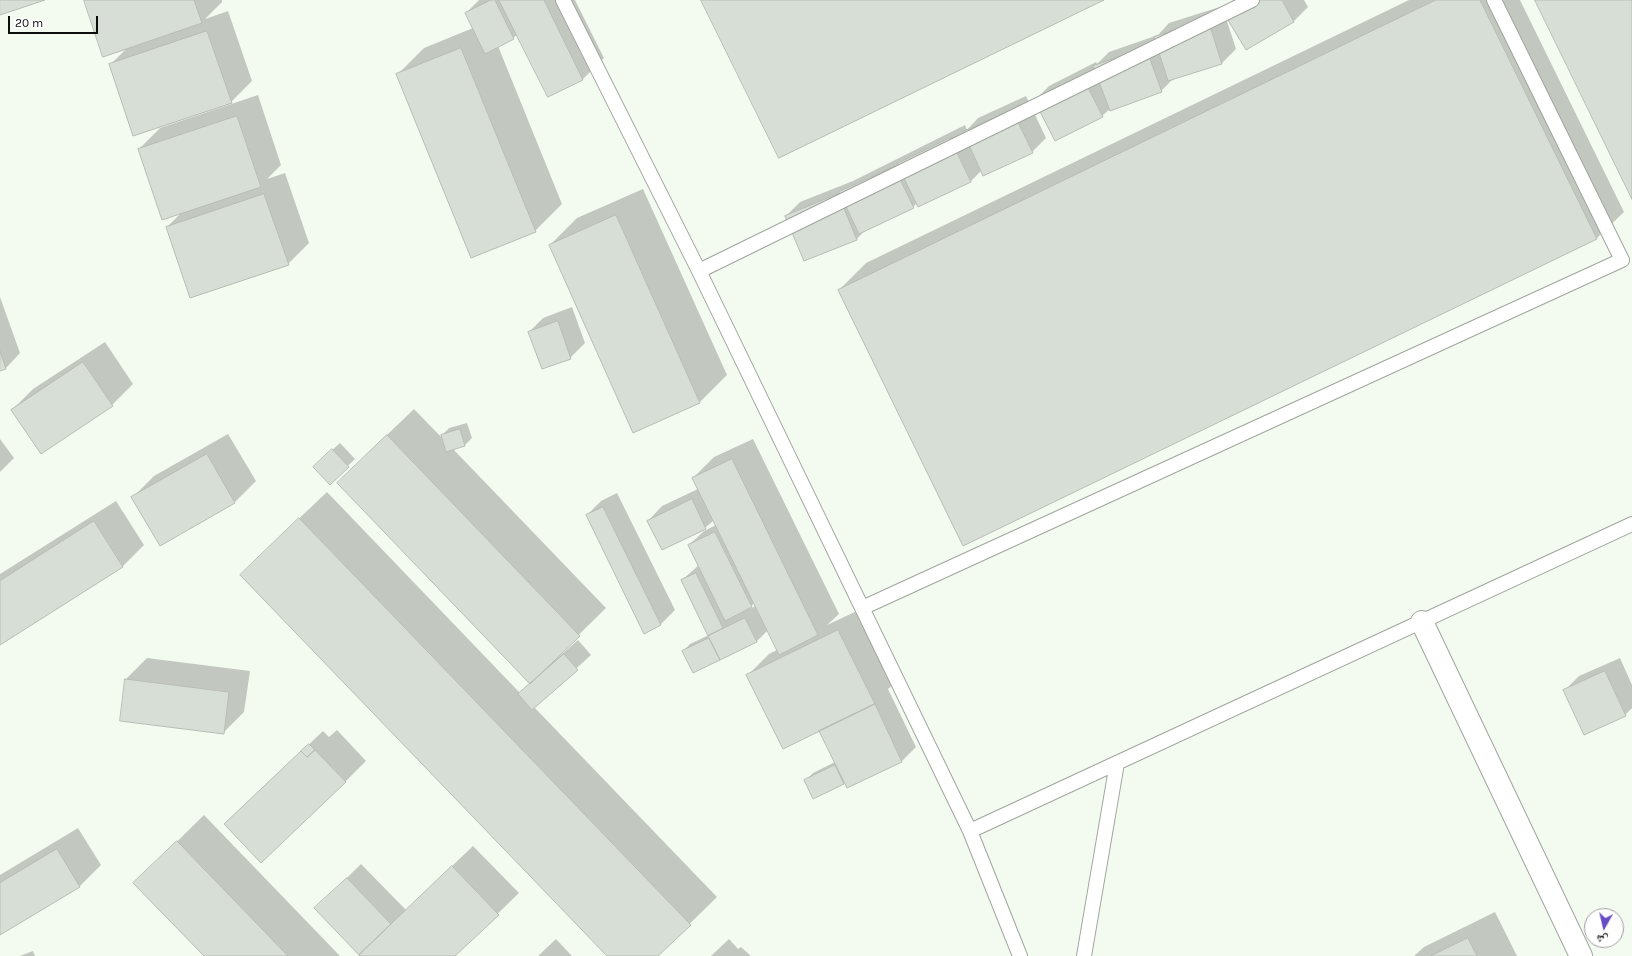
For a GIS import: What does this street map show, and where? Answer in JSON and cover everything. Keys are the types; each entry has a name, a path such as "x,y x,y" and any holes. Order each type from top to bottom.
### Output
{"street":[{"path":"1422,622 1581,956"}],"lane":[{"path":"563,0 699,271 970,831 1020,956"},
{"path":"699,271 1252,0"},
{"path":"862,608 1622,260 1494,0"},
{"path":"970,831 1632,524"},
{"path":"1084,956 1117,763"}],"building":[{"path":"0,0 45,0 0,15"},
{"path":"84,0 194,0 202,23 103,57"},
{"path":"491,0 495,0 514,39 485,54 465,13"},
{"path":"499,0 544,0 583,80 548,97"},
{"path":"701,0 1104,0 779,158"},
{"path":"1239,0 1282,0 1294,22 1246,50 1222,10"},
{"path":"1436,0 1480,0 1597,239 963,546 838,290"},
{"path":"1535,0 1632,0 1632,199"},
{"path":"1208,20 1222,64 1168,81 1154,37"},
{"path":"207,31 232,103 133,136 109,64"},
{"path":"461,48 536,232 471,258 396,74"},
{"path":"1146,48 1162,92 1110,111 1093,66"},
{"path":"1082,76 1103,117 1055,141 1034,100"},
{"path":"1012,110 1033,153 983,176 963,132"},
{"path":"237,116 261,187 162,220 138,149"},
{"path":"950,138 971,182 918,207 897,164"},
{"path":"894,167 914,208 859,234 839,192"},
{"path":"264,194 289,265 190,298 166,227"},
{"path":"838,194 857,240 804,261 785,216"},
{"path":"616,215 700,403 633,433 549,245"},
{"path":"558,321 571,359 542,369 528,332"},
{"path":"0,351 6,369 0,371"},
{"path":"83,362 113,406 41,454 11,410"},
{"path":"460,429 465,446 446,452 441,435"},
{"path":"387,435 580,636 530,684 337,483"},
{"path":"332,449 349,467 330,485 313,467"},
{"path":"207,454 235,503 160,546 131,497"},
{"path":"732,459 818,635 779,655 692,478"},
{"path":"692,499 706,529 662,550 647,521"},
{"path":"603,507 661,625 644,634 586,515"},
{"path":"299,518 691,925 658,956 607,956 240,575"},
{"path":"94,521 123,567 0,645 0,581"},
{"path":"715,532 752,607 725,621 688,545"},
{"path":"696,573 723,628 708,636 681,580"},
{"path":"745,618 757,642 720,660 708,636"},
{"path":"838,630 875,704 783,749 746,675"},
{"path":"709,638 720,660 693,673 682,651"},
{"path":"564,654 578,670 532,710 518,694"},
{"path":"1605,671 1626,716 1584,735 1563,690"},
{"path":"125,679 229,692 224,734 120,721"},
{"path":"875,704 902,762 847,788 819,731"},
{"path":"309,744 315,750 307,757 301,751"},
{"path":"315,750 346,782 261,863 224,824 301,751 307,757"},
{"path":"835,765 844,784 813,799 804,780"},
{"path":"177,841 288,956 204,956 133,883"},
{"path":"57,849 80,887 0,935 0,883"},
{"path":"452,866 499,915 455,956 359,955"},
{"path":"347,878 391,924 359,955 314,908"},
{"path":"1468,938 1477,956 1431,956"}]}
